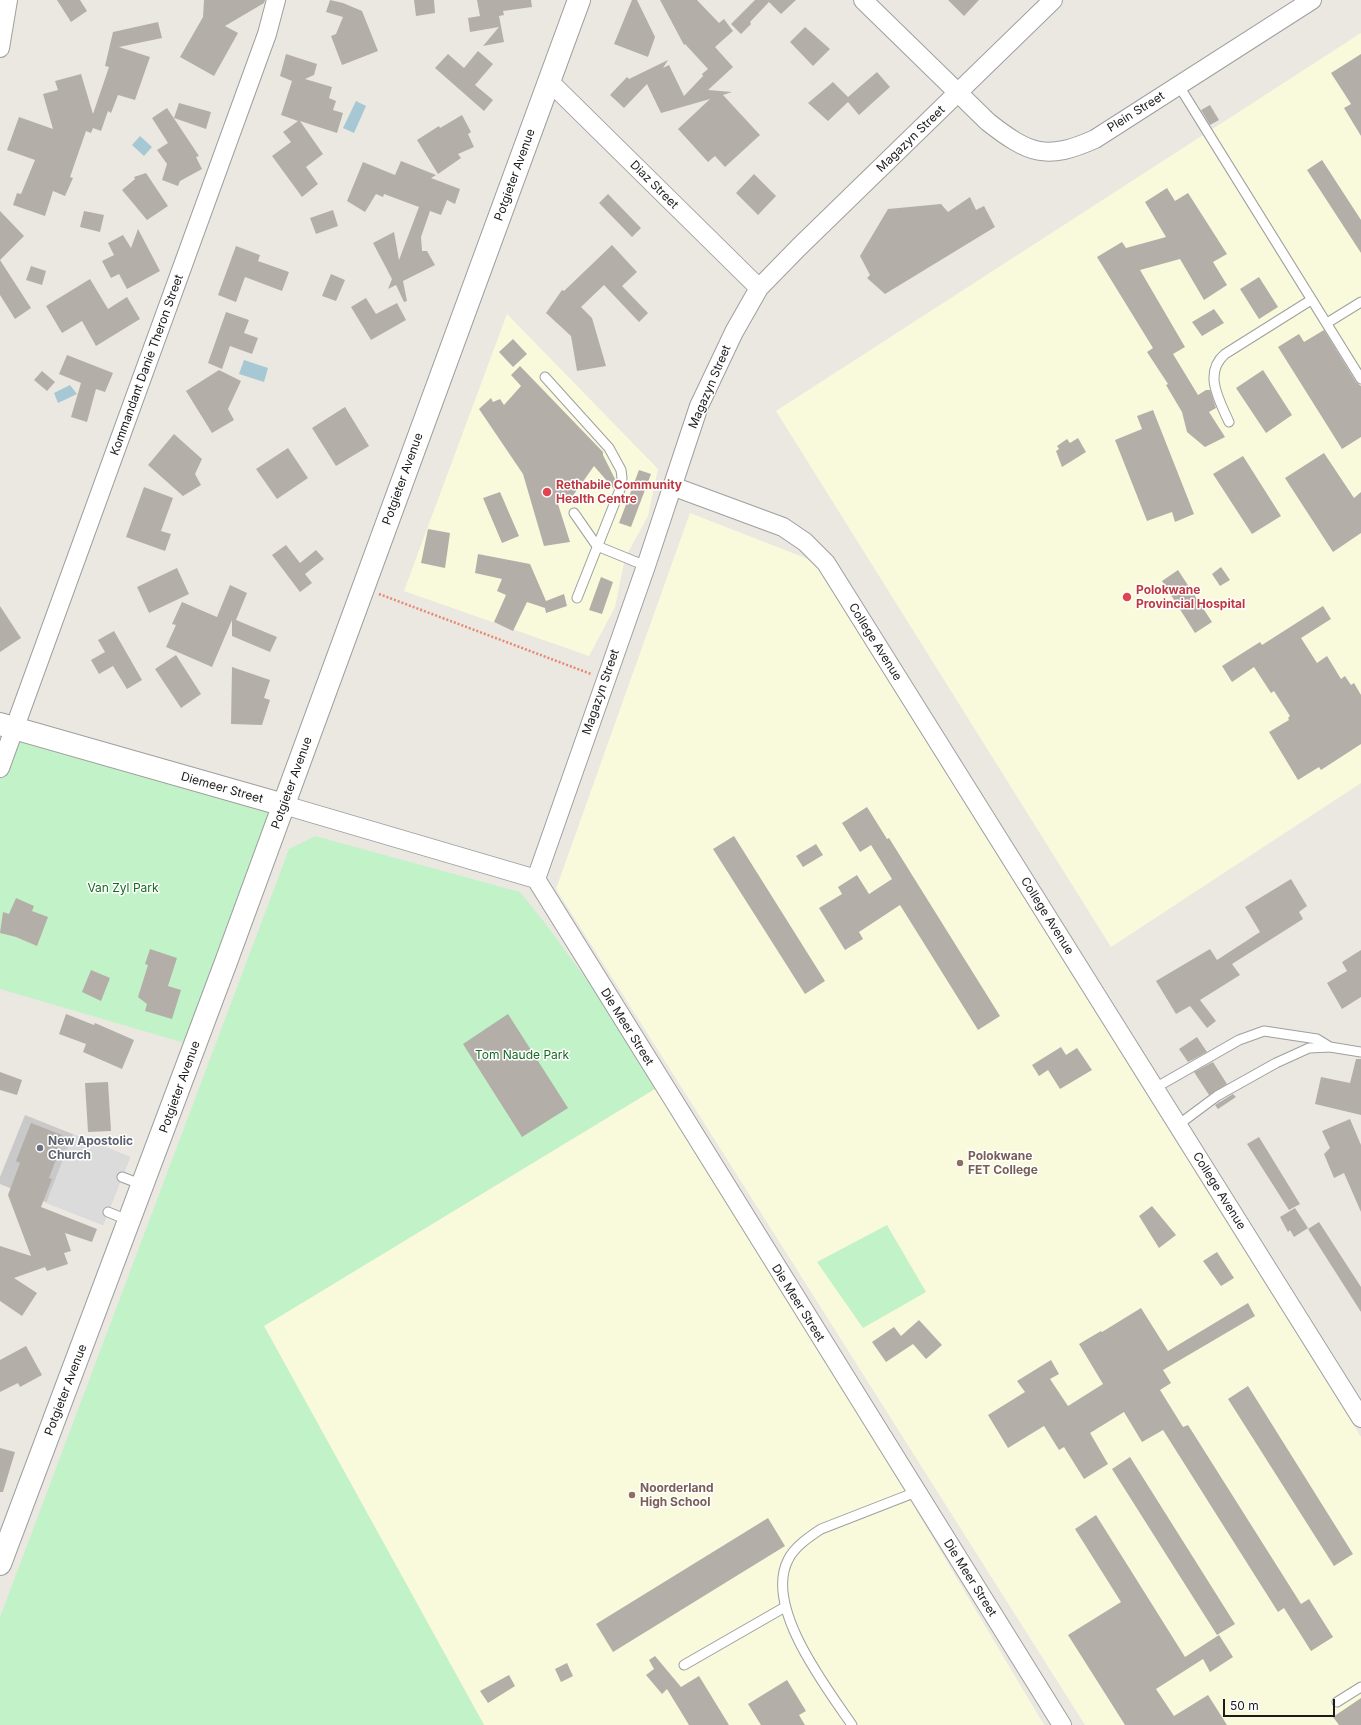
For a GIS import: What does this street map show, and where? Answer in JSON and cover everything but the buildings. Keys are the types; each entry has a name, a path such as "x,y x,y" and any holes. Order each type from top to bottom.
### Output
{"street":[{"path":"0,48 8,0"},
{"name":"Kommandant Danie Theron Street","path":"0,768 8,726 267,34 276,0"},
{"name":"Potgieter Avenue","path":"0,1564 130,1221 579,0"},
{"name":"Plein Street","path":"863,0 988,122 1008,138 1025,148 1038,152 1052,152 1076,147 1095,139 1312,0"},
{"name":"Magazyn Street","path":"536,879 646,566 702,399 734,332 759,288 799,247 1053,0"},
{"name":"Diaz Street","path":"549,81 759,288"},
{"name":"College Avenue","path":"672,486 783,527 805,542 826,563 1361,1418"},
{"name":"Diemeer Street","path":"8,726 536,879"},
{"name":"Die Meer Street","path":"536,879 1062,1725"}],"lane":[{"path":"1179,86 1361,379"},
{"path":"1229,422 1220,402 1214,379 1214,370 1217,361 1225,354 1311,300"},
{"path":"1327,323 1361,302"},
{"path":"545,377 609,448 621,470 621,487 577,598"},
{"path":"574,514 597,546 646,566"},
{"path":"1155,1088 1239,1040 1264,1031 1317,1039 1330,1047"},
{"path":"1178,1125 1217,1096 1276,1063 1309,1048 1330,1047 1361,1052"},
{"path":"122,1176 143,1185"},
{"path":"108,1212 130,1221"},
{"path":"852,1725 828,1690 791,1627 785,1607 783,1592 784,1568 793,1552 807,1539 834,1523 916,1492"},
{"path":"684,1665 785,1607"},
{"path":"1338,1702 1361,1687"}],"path":[{"path":"364,588 606,679"}],"shaded area":[{"name":"Polokwane Provincial Hospital","path":"1361,33 1361,783 1111,947 776,411"},
{"name":"Rethabile Community Health Centre","path":"507,314 658,469 648,516 625,558 615,607 589,656 404,591"},
{"name":"Polokwane FET College","path":"690,513 813,561 1361,1437 1361,1725 1085,1725 556,889"},
{"name":"Noorderland High School","path":"663,1084 1044,1725 484,1725 264,1326","holes":["567,1663 573,1676 561,1682 555,1669"]},
{"path":"25,1115 130,1157 103,1225 0,1184 0,1177"},
{"path":"73,1134 130,1157 103,1225 46,1203"}],"green space":[{"name":"Van Zyl Park","path":"15,728 284,805 195,1046 0,989 0,769"},
{"name":"Tom Naude Park","path":"315,836 520,892 545,923 663,1084 264,1326 484,1725 0,1725 0,1617 289,849"},
{"path":"887,1225 926,1292 863,1328 817,1262"}],"water":[{"path":"356,101 366,106 354,133 343,128"},
{"path":"140,136 152,147 144,156 132,145"},
{"path":"244,360 268,368 264,382 239,374"},
{"path":"70,385 77,394 58,403 54,393"}],"place":[{"name":"Rethabile Community Health Centre","path":"547,492"},
{"name":"Polokwane Provincial Hospital","path":"1127,597"},
{"name":"New Apostolic Church","path":"40,1148"},
{"name":"Polokwane FET College","path":"960,1163"},
{"name":"Noorderland High School","path":"632,1495"}]}
